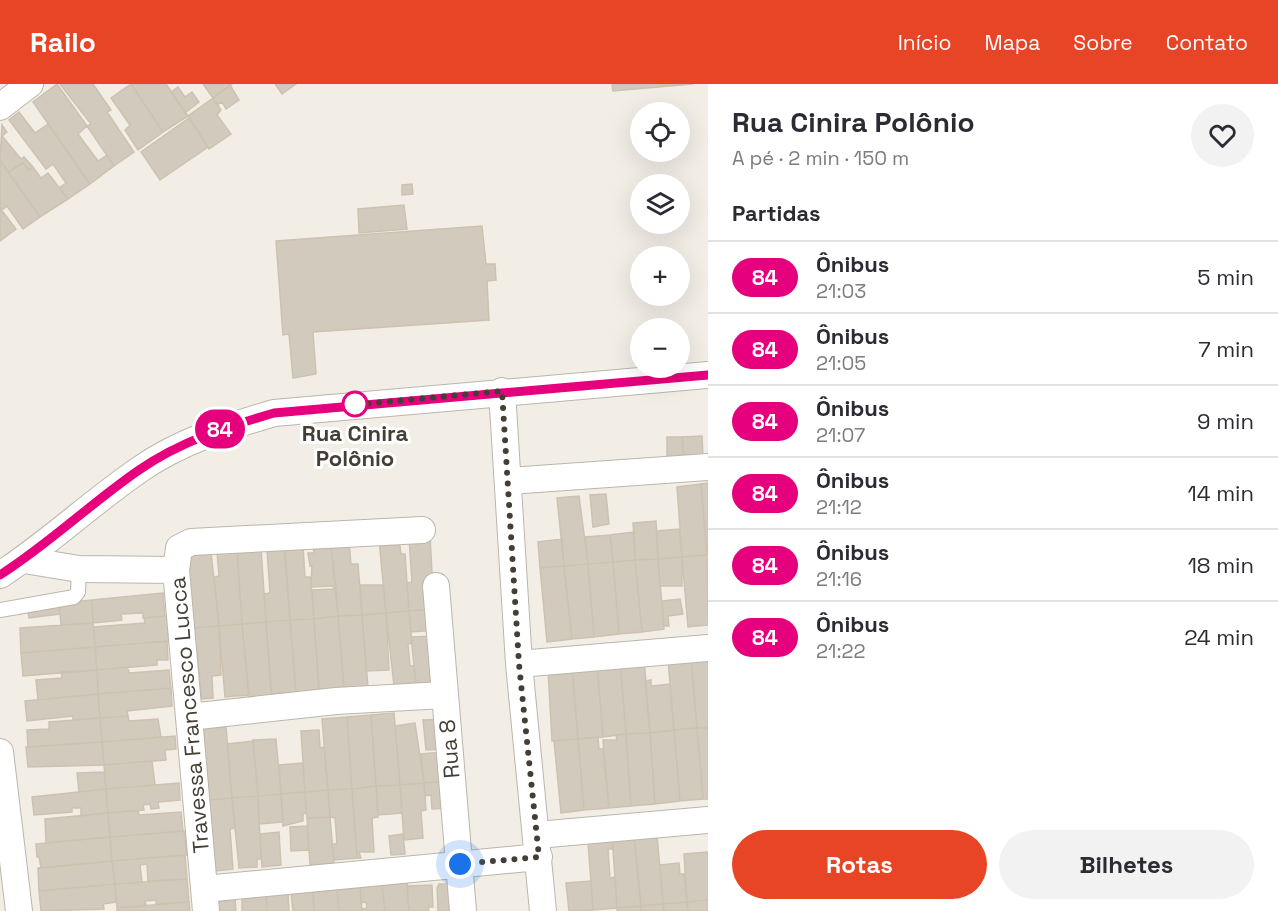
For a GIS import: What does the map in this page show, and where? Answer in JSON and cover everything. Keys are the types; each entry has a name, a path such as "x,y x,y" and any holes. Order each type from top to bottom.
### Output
{"street":[{"path":"0,107 30,84"},
{"path":"0,575 24,560 139,470 210,432 274,413 502,391 708,375"},
{"path":"502,391 519,664 543,911"},
{"path":"509,481 708,467"},
{"name":"Travessa Francesco Lucca","path":"205,900 176,570 179,548 190,542 422,530"},
{"path":"24,560 79,569 176,570"},
{"name":"Rua 8","path":"436,586 463,911"},
{"path":"519,664 708,648"},
{"path":"189,717 336,701 444,695"},
{"path":"0,752 18,911"},
{"path":"205,900 460,864 538,846 708,820"}],"lane":[{"path":"0,610 76,596 79,569"}],"building":[{"path":"57,84 87,126 78,134 98,161 107,155 114,166 90,184 33,102"},
{"path":"60,84 93,84 111,110 107,112 134,152 114,166 87,126 91,124"},
{"path":"131,84 163,132 138,150 125,130 130,125 111,98"},
{"path":"131,84 166,84 188,116 163,132"},
{"path":"203,84 232,84 213,98"},
{"path":"275,84 296,84 282,94"},
{"path":"612,84 693,84 613,91"},
{"path":"230,85 239,100 226,109 222,102 217,105 213,98"},
{"path":"178,87 185,97 192,92 199,102 185,113 171,92"},
{"path":"213,98 221,110 217,115 231,134 209,149 188,116"},
{"path":"19,112 35,133 48,124 90,184 68,199 59,188 66,183 53,164 46,169 9,120"},
{"path":"189,118 208,147 160,180 141,152"},
{"path":"2,125 7,132 2,136 21,159 24,157 33,167 29,170 23,163 8,172 0,160"},
{"path":"0,160 40,217 23,229 7,206 2,210 0,208"},
{"path":"23,163 29,170 33,167 41,178 48,173 68,199 40,217 8,172"},
{"path":"412,184 413,194 402,195 402,185"},
{"path":"404,205 407,229 359,233 358,209"},
{"path":"0,208 16,229 0,241"},
{"path":"482,226 486,264 495,264 496,280 487,281 489,320 313,332 316,374 293,378 289,334 283,335 276,241"},
{"path":"702,436 703,457 684,458 682,437"},
{"path":"667,437 682,437 684,458 667,458"},
{"path":"708,483 708,555 707,555 701,484"},
{"path":"701,484 707,555 682,557 677,487"},
{"path":"606,494 609,524 593,527 590,495"},
{"path":"579,496 588,564 564,566 557,498"},
{"path":"656,521 658,559 635,560 633,523"},
{"path":"679,529 682,557 658,559 657,531"},
{"path":"634,532 635,560 613,562 610,535"},
{"path":"610,535 613,562 588,564 585,537"},
{"path":"430,536 434,609 409,611 407,583 412,582 409,538"},
{"path":"399,538 401,554 405,554 409,611 386,613 379,540"},
{"path":"562,539 564,566 540,568 538,542"},
{"path":"349,542 351,564 358,564 362,615 338,616 331,545"},
{"path":"331,545 336,589 332,586 311,587 312,565 310,566 308,553 314,553 313,547"},
{"path":"303,546 305,577 310,577 314,619 290,620 284,548"},
{"path":"261,548 266,622 242,624 237,550"},
{"path":"285,549 290,620 266,622 264,594 270,593 267,550"},
{"path":"237,550 242,624 219,626 214,577 219,576 217,552"},
{"path":"211,552 219,626 194,628 187,554"},
{"path":"707,555 708,625 688,627 682,557"},
{"path":"682,557 682,586 660,586 658,559"},
{"path":"658,559 664,629 642,632 635,560"},
{"path":"635,560 642,632 619,634 613,562"},
{"path":"613,562 619,634 594,637 588,564"},
{"path":"588,564 594,637 572,639 564,566"},
{"path":"564,566 572,639 547,642 540,568"},
{"path":"360,585 383,585 386,613 362,615"},
{"path":"336,589 338,616 314,619 312,590"},
{"path":"163,593 165,616 143,618 143,613 121,614 122,620 93,623 92,600"},
{"path":"680,599 683,614 668,616 669,626 664,626 662,601"},
{"path":"92,600 93,623 61,625 59,603"},
{"path":"59,603 60,614 29,618 28,612 19,614 18,607"},
{"path":"434,609 436,630 411,632 409,611"},
{"path":"409,611 412,643 408,644 410,666 414,666 416,684 394,686 386,613"},
{"path":"386,613 389,670 366,671 362,615"},
{"path":"362,615 368,687 344,689 338,616"},
{"path":"167,616 169,641 95,647 94,627 145,623 144,618"},
{"path":"338,616 344,689 319,691 314,619"},
{"path":"314,619 319,691 296,692 290,620"},
{"path":"290,620 296,692 271,694 266,622"},
{"path":"266,622 272,697 249,699 242,624"},
{"path":"93,623 95,647 21,653 20,628"},
{"path":"242,624 249,695 225,697 219,626"},
{"path":"219,626 221,675 212,676 213,698 202,699 194,628"},
{"path":"436,636 439,682 416,684 411,637"},
{"path":"167,641 168,660 157,660 157,665 97,670 95,647"},
{"path":"95,647 97,670 23,676 21,653"},
{"path":"708,657 708,728 697,728 691,658"},
{"path":"691,658 697,728 674,730 668,660"},
{"path":"644,659 650,733 626,734 620,662"},
{"path":"620,662 626,734 603,737 597,664"},
{"path":"597,664 603,737 578,739 572,666"},
{"path":"572,666 578,739 552,741 548,669"},
{"path":"128,667 129,673 169,670 171,688 98,694 97,670"},
{"path":"97,670 98,694 38,700 36,680 62,678 61,672"},
{"path":"651,680 651,686 670,684 674,730 650,733 645,681"},
{"path":"171,688 172,706 127,711 128,716 100,718 98,694"},
{"path":"98,694 100,718 73,720 73,716 27,721 25,701"},
{"path":"394,713 400,785 376,786 371,715"},
{"path":"371,715 376,786 352,789 347,717"},
{"path":"128,716 129,721 158,719 161,737 102,742 100,718"},
{"path":"347,717 352,789 328,790 322,719"},
{"path":"100,718 102,742 28,747 27,730 49,729 49,722"},
{"path":"442,719 444,749 426,750 423,720"},
{"path":"415,723 424,783 400,785 395,726"},
{"path":"226,727 232,798 208,800 201,729"},
{"path":"697,728 703,799 680,801 674,730"},
{"path":"697,728 708,728 708,799 703,799"},
{"path":"319,730 320,748 324,747 328,790 305,792 301,731"},
{"path":"674,730 680,801 655,804 650,733"},
{"path":"650,733 655,804 631,806 626,734"},
{"path":"626,734 631,806 609,808 603,740 617,740 616,735"},
{"path":"175,736 176,749 165,750 166,760 104,765 102,742"},
{"path":"598,737 599,749 603,749 609,808 584,810 578,739"},
{"path":"276,739 281,794 258,796 253,740"},
{"path":"578,739 584,810 561,813 554,741"},
{"path":"253,741 258,796 232,798 227,744"},
{"path":"102,742 104,765 28,767 26,747"},
{"path":"444,752 447,781 424,783 421,754"},
{"path":"152,761 155,785 106,789 104,765"},
{"path":"303,763 305,792 281,794 279,765"},
{"path":"104,772 106,789 79,792 77,773"},
{"path":"447,781 449,808 432,809 431,795 425,796 424,783"},
{"path":"179,783 180,800 158,802 159,808 151,809 150,804 143,805 144,810 108,813 106,789"},
{"path":"424,783 426,810 421,811 423,838 404,840 400,785"},
{"path":"400,785 402,813 378,815 376,786"},
{"path":"376,786 378,817 372,818 374,852 359,852 361,858 357,858 352,789"},
{"path":"106,789 108,813 81,816 81,808 72,808 72,812 34,815 32,797"},
{"path":"352,789 357,858 334,860 332,844 337,844 335,818 330,817 328,790"},
{"path":"328,790 330,817 307,818 305,792"},
{"path":"305,792 306,813 303,814 303,821 283,826 281,794"},
{"path":"281,794 283,822 259,824 258,796"},
{"path":"258,796 261,859 257,859 257,867 239,868 232,798"},
{"path":"232,798 235,828 230,829 233,869 215,871 208,800"},
{"path":"138,810 139,815 181,812 183,831 110,837 108,813"},
{"path":"108,813 110,837 46,843 45,819"},
{"path":"330,817 334,863 310,865 307,818"},
{"path":"307,826 309,850 291,851 290,827"},
{"path":"184,831 187,855 112,861 110,837"},
{"path":"279,832 281,865 262,867 260,834"},
{"path":"634,833 641,906 617,908 612,835"},
{"path":"403,834 405,854 391,855 389,836"},
{"path":"612,835 613,849 608,849 610,878 615,877 617,908 593,910 588,842"},
{"path":"657,835 663,904 641,906 634,838"},
{"path":"110,837 112,861 41,868 39,857 37,857 36,844"},
{"path":"708,852 708,900 687,902 684,854"},
{"path":"185,855 187,879 148,881 147,864 140,865 142,882 115,884 112,861"},
{"path":"112,861 115,884 39,891 38,868"},
{"path":"679,863 680,874 684,874 687,902 663,904 660,865"},
{"path":"187,879 189,902 156,904 156,900 145,901 146,905 117,908 115,884"},
{"path":"591,881 593,910 569,911 566,883"},
{"path":"407,883 409,911 385,911 382,885"},
{"path":"115,884 116,902 103,904 104,909 41,911 39,891"},
{"path":"439,884 456,884 458,911 438,911 437,888"},
{"path":"382,885 385,911 362,911 367,908 366,902 361,903 360,888"},
{"path":"432,885 433,907 428,907 429,911 409,911 407,886"},
{"path":"360,888 362,911 339,911 337,890"},
{"path":"337,890 339,911 314,911 313,892"},
{"path":"313,892 314,911 293,911 291,893"},
{"path":"288,893 289,911 267,911 266,895"},
{"path":"266,895 267,911 242,911 242,897"},
{"path":"228,898 235,898 236,911 218,911 217,902 228,901"},
{"path":"708,900 708,911 688,911 687,902"},
{"path":"189,902 190,911 117,911 117,908"},
{"path":"687,902 688,911 664,911 663,904"},
{"path":"663,904 664,911 641,911 641,906"},
{"path":"641,906 641,911 617,911 617,908"}],"bus line":[{"name":"84","path":"0,575 24,560 139,470 170,451 210,432 274,413 502,391 708,375"}],"place":[{"name":"Rua Cinira Polônio","path":"355,404"}],"route":[{"path":"355,404 351,405 502,391 519,664 539,857 460,864"}]}
